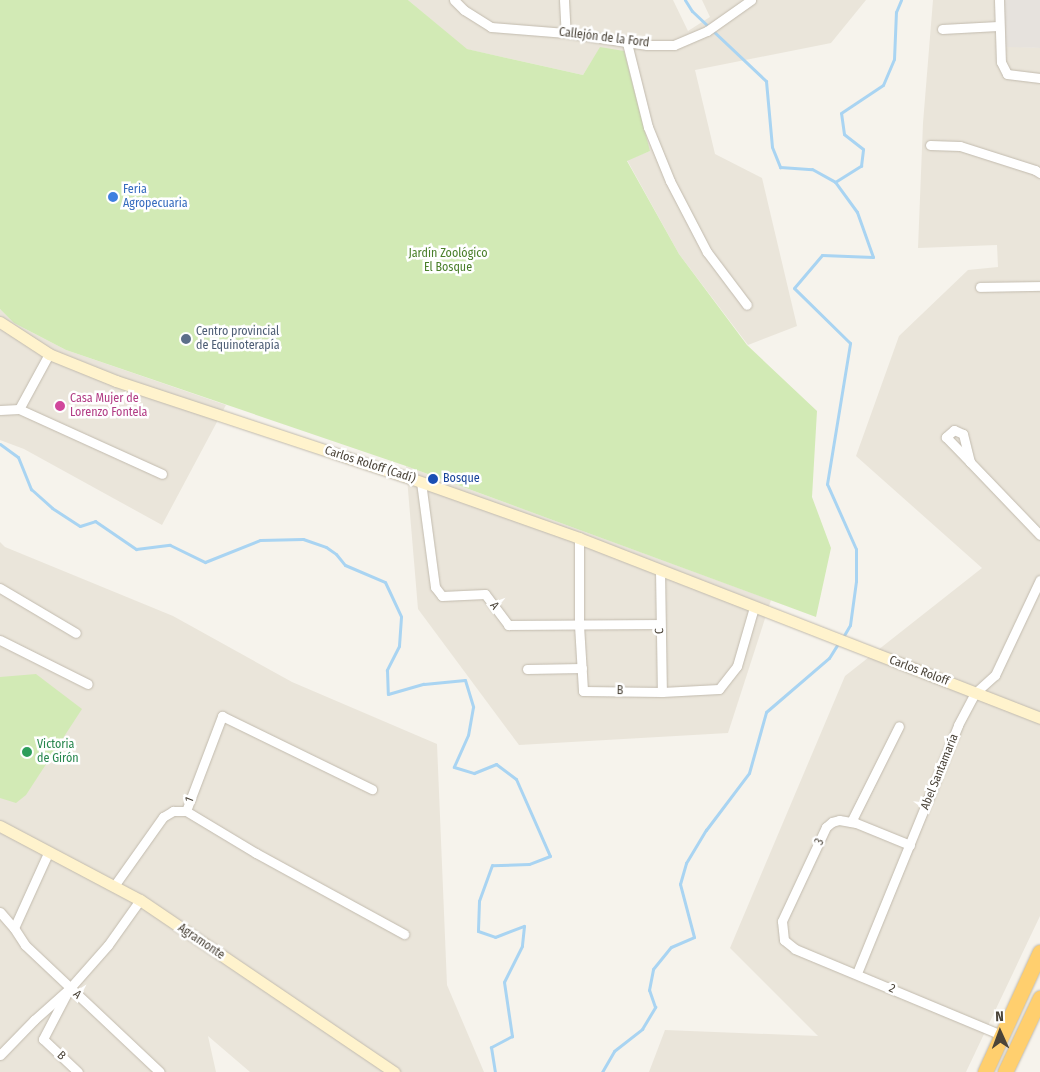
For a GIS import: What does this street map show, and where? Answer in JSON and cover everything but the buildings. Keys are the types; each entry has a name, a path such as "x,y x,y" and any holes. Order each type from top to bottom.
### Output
{"highway":[{"path":"985,1072 1040,952"},
{"path":"1005,1072 1040,998"}],"street":[{"name":"Callejón de la Ford","path":"454,0 464,10 491,27 566,33 627,43 674,44 707,31 751,0"},
{"path":"564,0 566,33"},
{"path":"999,0 998,26 1001,62 1006,74 1040,78"},
{"path":"942,29 998,26"},
{"path":"627,43 648,127 670,181 707,252 746,305"},
{"path":"930,145 960,146 1040,173"},
{"path":"980,287 1040,286"},
{"name":"Carlos Roloff (Cadí)","path":"0,322 49,354 116,381 421,482 580,538 799,624"},
{"path":"19,409 49,354"},
{"path":"0,410 19,409 162,474"},
{"path":"970,462 1040,535"},
{"name":"A","path":"421,482 435,588 442,596 486,594 508,625 660,624"},
{"name":"B","path":"580,538 579,624 583,691 662,692 719,689 737,666 754,607"},
{"name":"C","path":"660,570 662,692"},
{"name":"Abel Santamaría","path":"857,973 958,725 975,693 995,674 1040,580"},
{"path":"0,588 76,633"},
{"name":"Carlos Roloff","path":"799,624 1040,718"},
{"path":"0,640 88,684"},
{"path":"527,669 582,668"},
{"name":"1","path":"114,886 163,817 173,811 186,811 222,716 372,789"},
{"path":"851,822 899,726"},
{"path":"186,811 256,853 404,934"},
{"name":"3","path":"784,940 782,921 826,827 832,822 839,820 851,822 910,845"},
{"name":"Agramonte","path":"0,826 140,900 394,1072"},
{"path":"14,928 48,853"},
{"path":"2,1049 70,988 108,945 140,900"},
{"name":"A","path":"0,912 14,928 25,946 160,1072"},
{"name":"2","path":"784,940 795,949 857,973 1002,1035"},
{"name":"B","path":"70,988 43,1040 78,1072"}],"shaded area":[{"path":"408,0 673,0 688,31 710,17 702,0 866,0 831,43 695,70 715,154 762,178 797,326 748,345 679,254 627,160 650,151 600,48 583,75 466,49"},
{"path":"933,0 996,0 998,46 1040,48 1040,916 966,1072 649,1072 665,1030 818,1036 730,948 845,676 982,568 856,456 899,336 968,270 998,267 997,245 918,248 923,123"},
{"path":"1004,0 1040,0 1040,48 1005,47 1002,11"},
{"path":"0,309 14,323 66,350 226,405 162,525 24,449 0,440"},
{"path":"406,466 771,600 728,733 519,745 418,609"},
{"path":"0,542 5,547 173,616 292,682 437,744 447,985 484,1072 250,1072 208,1036 216,1072 0,1072"}],"green space":[{"name":"Jardín Zoológico El Bosque","path":"0,0 408,0 467,49 583,75 600,47 624,51 650,151 627,161 679,254 747,345 817,411 812,497 831,548 816,617 406,466 66,350 14,323 0,309"},
{"name":"Victoria de Girón","path":"36,674 82,709 26,795 16,803 0,798 0,677"}],"waterway":[{"path":"685,0 692,11 766,81 772,147 780,167 812,169 835,182"},
{"path":"843,637 850,625 856,581 856,549 827,484 850,343 794,288 822,255 873,257 857,212 835,182 861,166 863,149 844,134 841,113 883,85 894,59 896,12 901,0"},
{"path":"0,444 18,457 31,489 52,508 80,526 95,521 136,549 170,545 205,562 260,540 303,539 326,547 336,554 345,565 385,582 401,617 399,646 387,670 388,694 424,684 465,680 473,707 468,735 454,767 474,773 496,764 516,779 550,856 529,864 492,865 479,901 478,931 495,937 524,926 522,946 504,982 512,1036 491,1047 495,1072"},
{"path":"602,1072 614,1051 642,1029 655,1007 649,990 653,969 671,947 694,937 680,884 686,863 706,830 749,773 766,712 829,658 839,642"}],"place":[{"name":"Feria Agropecuaria","path":"113,197"},
{"name":"Centro provincial de Equinoterapía","path":"186,339"},
{"name":"Casa Mujer de Lorenzo Fontela","path":"60,406"},
{"name":"Bosque","path":"433,479"},
{"name":"Victoria de Girón","path":"27,752"}]}
